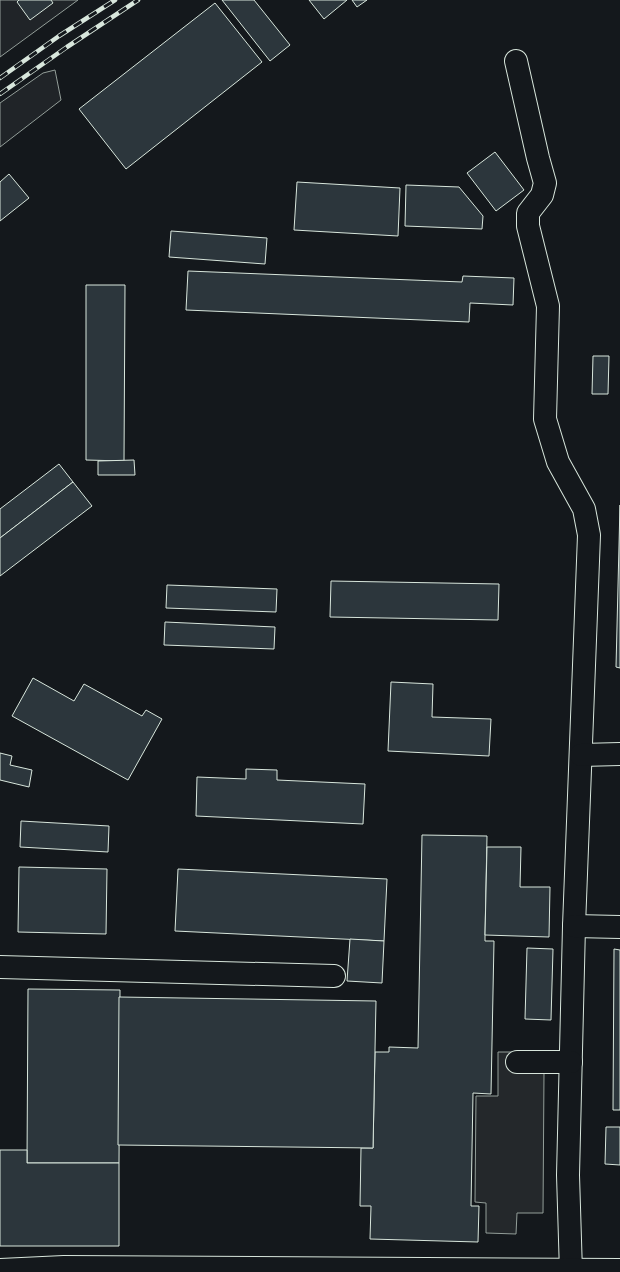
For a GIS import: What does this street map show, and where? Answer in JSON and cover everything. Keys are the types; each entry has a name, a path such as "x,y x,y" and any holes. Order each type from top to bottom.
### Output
{"street":[{"path":"516,61 545,183 542,195 528,213 528,226 548,306 545,419 558,462 584,508 589,535 574,926 568,1174 571,1271"},
{"path":"581,755 620,754"},
{"path":"574,926 620,927"},
{"path":"0,967 334,976"},
{"path":"517,1062 571,1062"},
{"path":"0,1270 64,1267 571,1271 620,1270"}],"shaded area":[{"path":"0,0 78,0 0,57"},
{"path":"55,70 61,100 0,147 0,103 43,73"},
{"path":"498,1052 552,1052 544,1072 543,1213 517,1213 516,1234 486,1233 486,1203 475,1202 476,1096 498,1096"}],"building":[{"path":"19,0 51,0 53,3 30,20 17,2"},
{"path":"222,0 254,0 290,45 270,61"},
{"path":"309,0 347,0 324,19"},
{"path":"352,0 367,0 357,7"},
{"path":"215,3 262,62 126,169 79,109"},
{"path":"495,152 524,190 496,211 467,173"},
{"path":"9,174 29,198 0,221 0,182"},
{"path":"297,182 400,188 398,236 294,230"},
{"path":"406,185 459,187 483,216 482,229 405,226"},
{"path":"171,231 267,238 265,264 169,257"},
{"path":"188,271 462,282 463,276 514,278 513,305 470,303 469,322 186,310"},
{"path":"86,285 125,285 124,461 86,460"},
{"path":"593,356 609,356 608,394 592,394"},
{"path":"134,460 135,475 98,475 98,461"},
{"path":"59,464 73,482 0,538 0,509"},
{"path":"73,482 92,506 0,576 0,538"},
{"path":"620,505 620,668 616,667"},
{"path":"331,581 499,584 498,620 330,617"},
{"path":"167,585 277,589 276,612 166,608"},
{"path":"165,622 275,627 274,649 164,645"},
{"path":"33,678 74,701 84,684 142,716 146,710 162,719 128,780 12,716"},
{"path":"391,682 433,684 432,717 491,719 489,756 388,751"},
{"path":"0,753 12,756 10,765 32,770 29,787 0,780"},
{"path":"246,769 277,770 277,780 365,784 363,824 196,816 197,777 246,779"},
{"path":"21,821 109,826 108,852 20,847"},
{"path":"422,835 487,836 485,941 494,941 491,1094 473,1093 471,1206 479,1206 478,1242 370,1239 371,1206 360,1206 361,1148 373,1148 375,1052 389,1052 389,1047 418,1048"},
{"path":"487,847 521,847 520,887 550,887 549,937 485,935"},
{"path":"19,867 107,869 106,934 18,932"},
{"path":"178,869 387,879 384,941 175,931"},
{"path":"350,939 384,941 382,983 347,981"},
{"path":"527,948 553,949 551,1020 525,1019"},
{"path":"614,949 620,950 620,1110 613,1110"},
{"path":"28,989 120,990 119,1163 27,1163"},
{"path":"119,997 376,1001 373,1148 118,1145"},
{"path":"606,1127 620,1127 620,1165 605,1164"},
{"path":"0,1150 27,1150 27,1163 119,1163 119,1246 0,1246"}],"railway":[{"path":"0,78 59,36 115,0"},
{"path":"0,94 138,0"}]}
